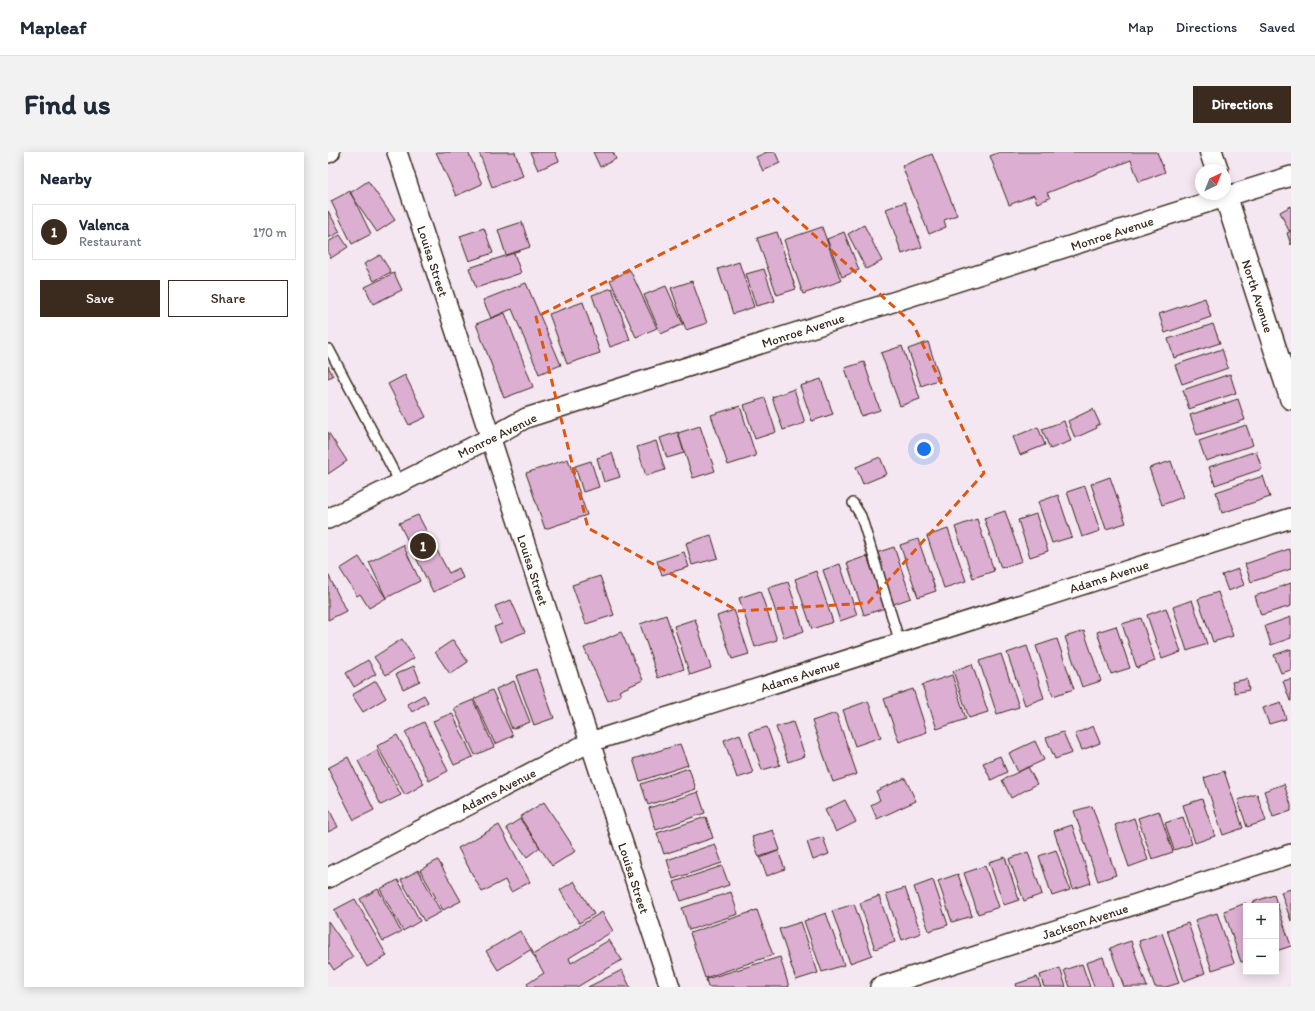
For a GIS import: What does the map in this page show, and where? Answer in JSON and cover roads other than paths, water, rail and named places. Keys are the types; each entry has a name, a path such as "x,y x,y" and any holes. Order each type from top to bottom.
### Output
{"main road":[{"path":"1211,152 1215,164"},
{"name":"North Avenue","path":"1228,200 1291,398"}],"street":[{"name":"Louisa Street","path":"397,152 670,987"},
{"name":"Monroe Avenue","path":"1231,194 1291,176"},
{"name":"Monroe Avenue","path":"328,519 490,438 526,418 1210,200"},
{"name":"Adams Avenue","path":"328,878 590,742 1291,518"},
{"name":"Jackson Avenue","path":"880,987 1291,854"}],"lane":[{"path":"329,349 400,483"},
{"path":"853,503 860,516 900,643"}],"place":[{"name":"Valenca","path":"423,546"}]}
